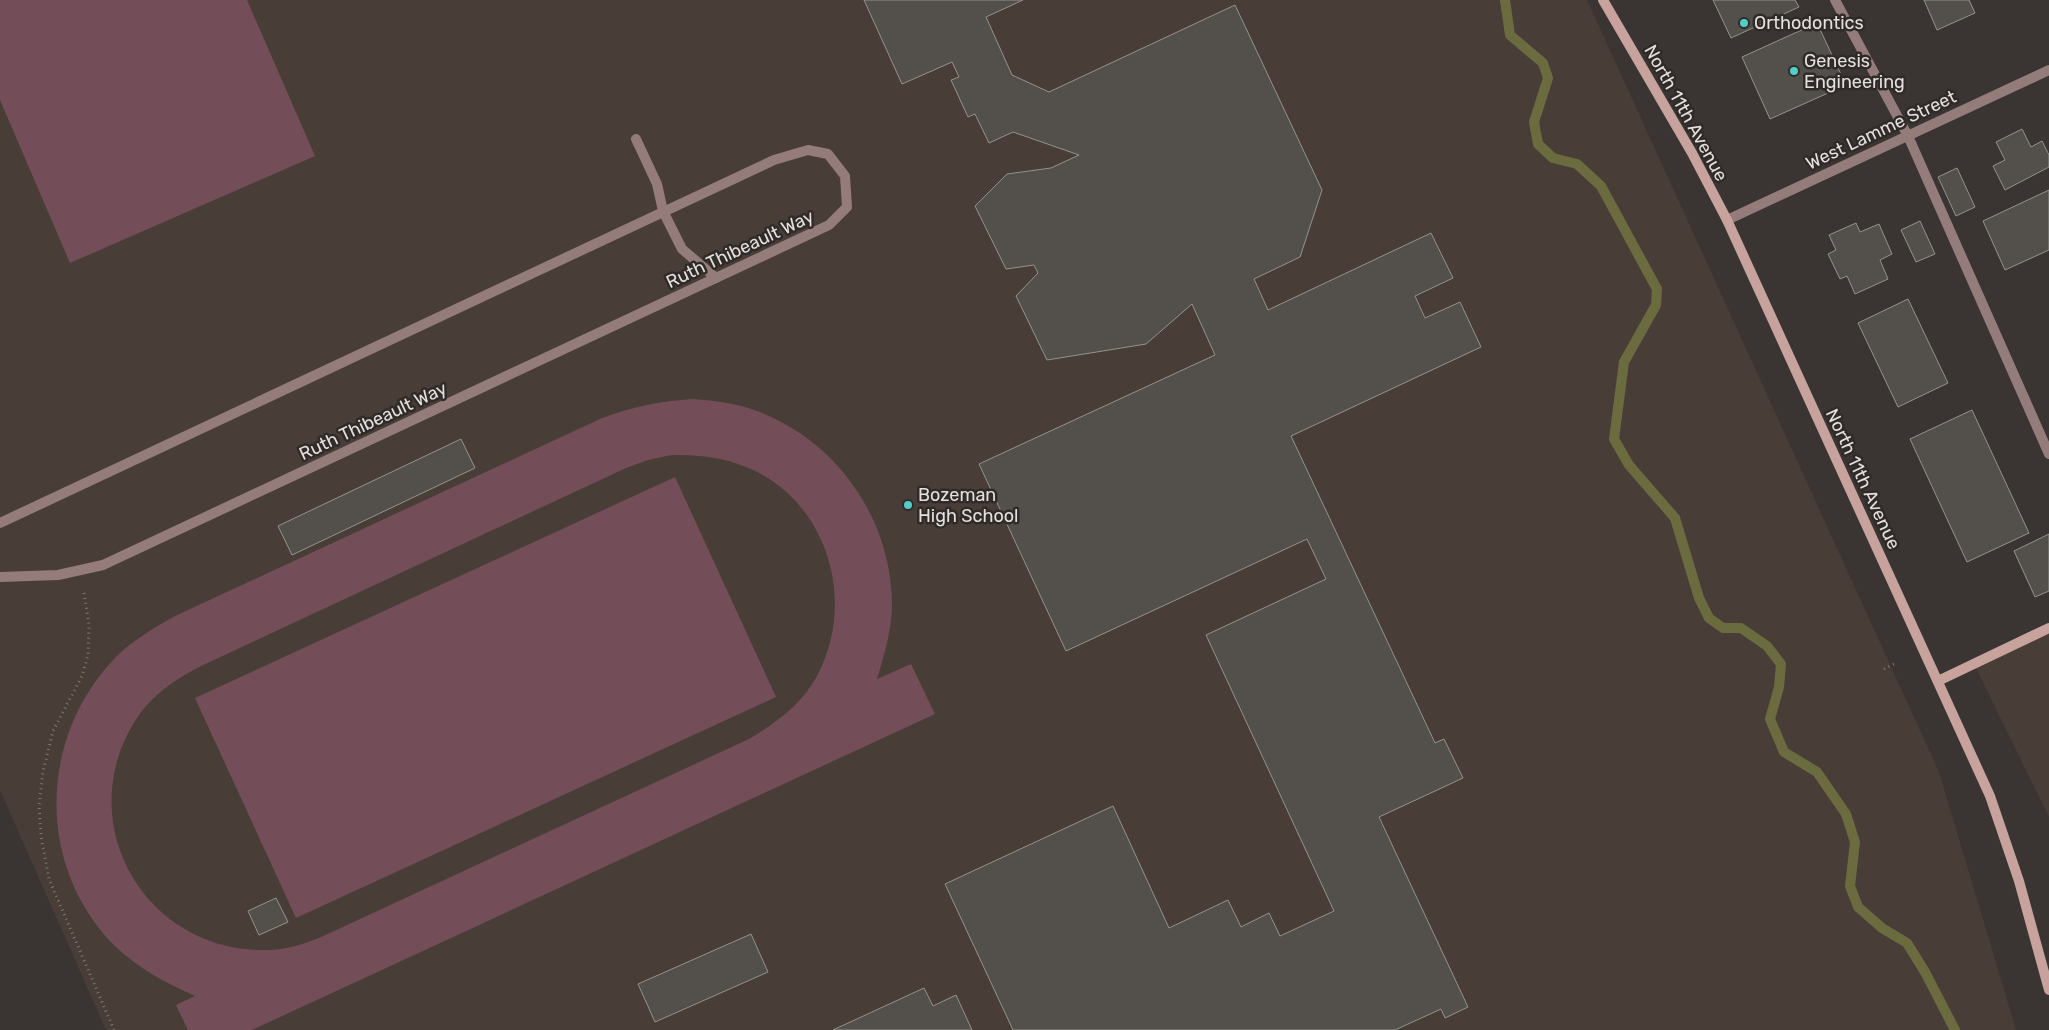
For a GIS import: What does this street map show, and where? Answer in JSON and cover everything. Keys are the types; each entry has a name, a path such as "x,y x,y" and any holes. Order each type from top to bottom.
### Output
{"street":[{"name":"North 11th Avenue","path":"1603,0 1692,153 1727,220 1990,796 2019,881 2049,990"},
{"path":"1835,0 1908,136 2049,454"},
{"name":"West Lamme Street","path":"1727,220 2049,70"},
{"path":"636,139 657,184 663,211 682,249 716,278"},
{"name":"Ruth Thibeault Way","path":"0,523 774,160 808,150 828,154 846,176 847,206 829,225 103,565 58,574 0,577"},
{"path":"1938,681 2049,628"}],"path":[{"path":"84,593 88,624 88,655 82,676 53,731 43,772 39,806 41,836 49,879 114,1030"},
{"path":"1884,669 1894,664"}],"shaded area":[{"name":"Bozeman High School","path":"0,0 1587,0 1939,772 2016,1030 106,1030 0,790"},
{"path":"0,0 247,0 315,156 70,263 0,100"},
{"path":"693,399 717,402 757,411 786,425 812,442 836,464 855,488 871,515 883,545 890,576 892,608 890,626 877,679 911,664 935,714 252,1030 188,1030 176,1005 195,996 152,974 132,961 114,945 88,913 70,878 60,840 56,801 61,762 72,725 90,689 116,657 129,645 175,616 600,419 634,408","holes":["671,455 705,456 730,461 768,478 793,498 812,523 826,552 833,582 835,614 829,646 811,686 788,712 749,739 319,938 301,944 268,950 224,945 185,929 154,905 130,873 116,836 112,796 119,755 139,715 159,693 201,666 626,468 648,460"]},
{"path":"675,477 776,697 296,918 195,698"},
{"path":"2049,628 2049,817 1974,664"}],"building":[{"path":"864,0 1023,0 986,17 1012,75 1049,92 1235,5 1322,190 1300,257 1254,279 1268,310 1431,233 1453,278 1415,296 1425,318 1460,302 1481,347 1291,436 1435,743 1444,739 1463,778 1379,817 1468,1007 1445,1018 1441,1009 1395,1030 1013,1030 945,884 1113,806 1169,928 1228,900 1241,927 1269,913 1280,936 1334,911 1206,635 1326,579 1307,539 1066,651 979,464 1215,355 1192,304 1146,344 1047,360 1016,296 1038,273 1034,265 1006,269 975,206 1007,174 1051,168 1079,155 1013,132 989,143 975,114 968,117 951,80 959,77 952,62 902,84"},
{"name":"Orthodontics","path":"1713,0 1795,0 1799,7 1731,38"},
{"path":"1924,0 1969,0 1975,13 1937,30"},
{"name":"Genesis Engineering","path":"1817,23 1846,85 1770,119 1742,57"},
{"path":"2022,129 2031,147 2042,141 2049,155 2049,167 2005,190 1993,166 2005,160 1996,142"},
{"path":"1957,168 1975,207 1956,216 1938,177"},
{"path":"2049,190 2049,250 2005,270 1983,221"},
{"path":"1920,221 1935,254 1916,262 1901,230"},
{"path":"1856,223 1860,232 1879,224 1892,254 1880,260 1888,279 1855,294 1847,276 1840,279 1828,254 1836,250 1829,235"},
{"path":"1908,299 1948,383 1898,407 1858,323"},
{"path":"1972,410 2029,533 1967,562 1910,439"},
{"path":"461,439 475,468 292,555 278,526"},
{"path":"2049,534 2049,591 2035,597 2014,551"},
{"path":"276,898 288,922 259,935 248,911"},
{"path":"751,934 768,972 655,1022 638,984"},
{"path":"924,988 933,1006 956,995 972,1030 833,1030"}],"waterway":[{"path":"1505,0 1510,35 1543,63 1548,78 1534,122 1538,144 1553,158 1577,164 1601,186 1657,289 1656,305 1624,362 1614,439 1629,465 1675,518 1699,598 1709,618 1723,628 1741,628 1767,646 1781,664 1779,687 1770,719 1784,752 1817,772 1846,814 1855,842 1850,886 1858,907 1882,928 1907,943 1925,972 1955,1030"}],"place":[{"name":"Orthodontics","path":"1744,23"},
{"name":"Genesis Engineering","path":"1794,71"},
{"name":"Bozeman High School","path":"908,505"}]}
